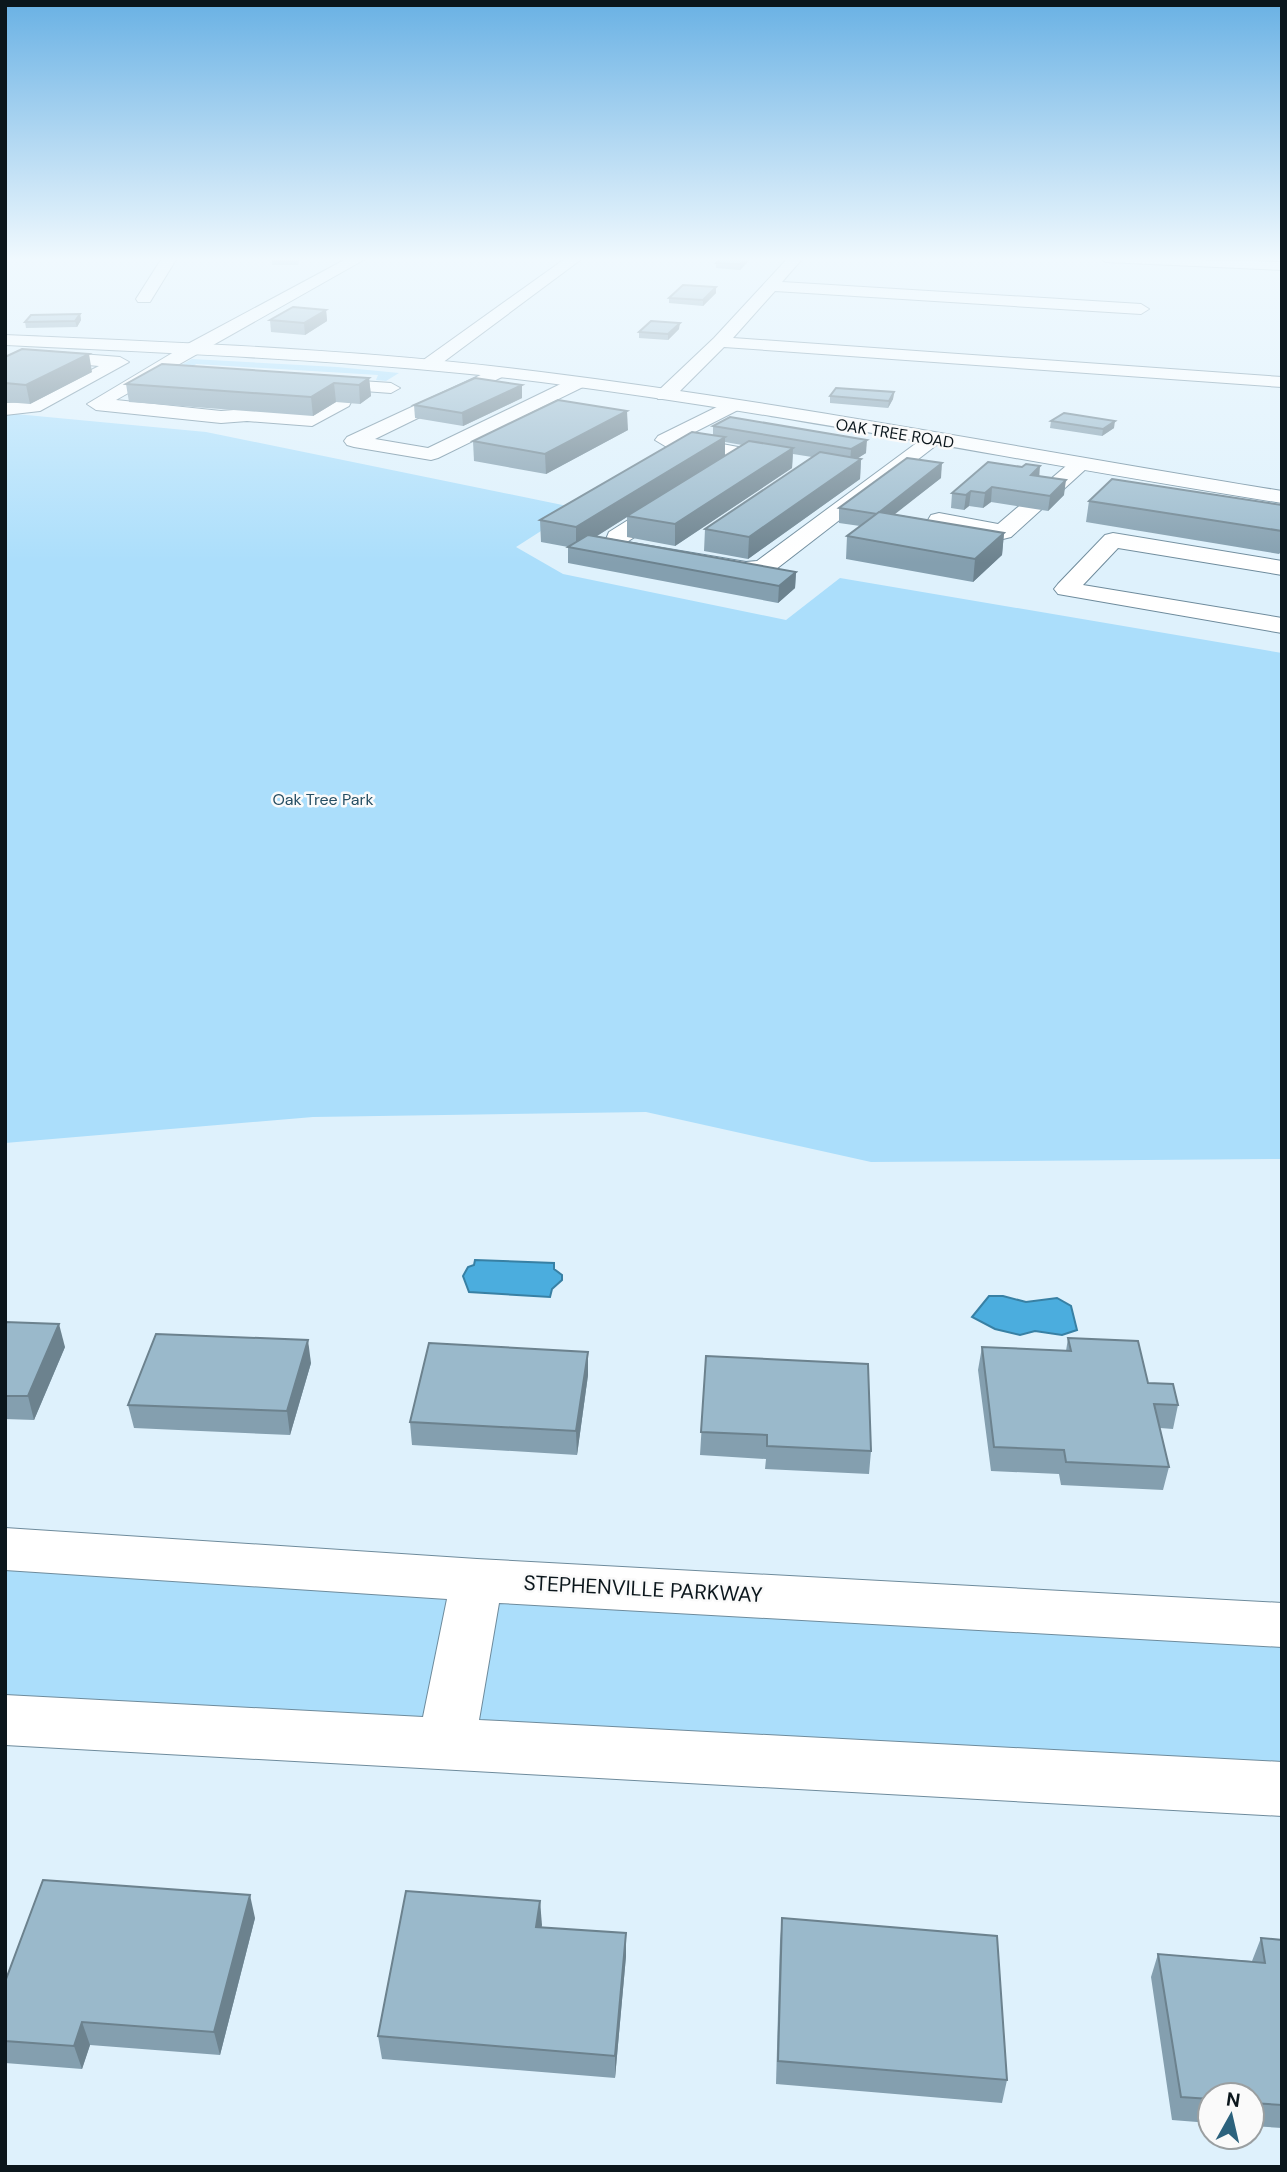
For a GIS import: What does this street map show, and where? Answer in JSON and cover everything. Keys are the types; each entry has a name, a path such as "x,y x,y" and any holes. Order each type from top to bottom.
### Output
{"street":[{"path":"5,371 31,359"},
{"path":"5,409 25,409 38,405 120,362 104,359"},
{"path":"173,359 96,404 316,425 330,422 366,395"},
{"name":"OAK TREE ROAD","path":"346,359 424,364 579,382 1282,497"},
{"path":"221,417 247,415 318,419 431,359"},
{"path":"666,395 702,359"},
{"path":"964,359 1282,382"},
{"path":"153,370 193,373"},
{"path":"498,372 354,441 431,454 579,382"},
{"path":"366,395 300,379 366,395"},
{"path":"731,406 665,440 747,454 617,537 615,544 622,549 712,566 762,568 933,440"},
{"path":"939,520 1003,532 1080,464"},
{"path":"1282,568 1113,540 1066,589 1282,626"},
{"name":"STEPHENVILLE PARKWAY","path":"5,1549 477,1580 1282,1625"},
{"path":"446,1744 477,1580"},
{"path":"5,1720 1282,1789"}],"green space":[{"path":"191,359 199,359 399,373 386,381 376,380 378,375 196,364 192,368 179,366"},
{"name":"Oak Tree Park","path":"5,413 206,432 577,508 516,547 563,574 786,620 840,578 1282,653 1282,1159 871,1162 646,1112 313,1117 5,1143"},
{"path":"5,1549 1282,1625 1282,1789 5,1720"}],"shaded area":[{"path":"475,1260 554,1263 554,1269 562,1275 562,1280 552,1289 550,1297 469,1292 463,1276 468,1267 474,1265"},
{"path":"989,1296 1003,1296 1026,1302 1057,1298 1071,1306 1077,1330 1062,1335 1035,1331 1020,1335 995,1329 972,1317"}],"building":[{"path":"5,359 78,359 26,385 5,383"},
{"path":"162,364 369,378 359,385 334,383 311,397 126,384"},
{"path":"475,378 522,385 462,413 414,405"},
{"path":"836,388 894,392 889,401 830,396"},
{"path":"558,400 627,411 545,454 473,441"},
{"path":"1064,413 1115,421 1103,429 1051,421"},
{"path":"730,417 867,440 851,449 713,426"},
{"path":"692,432 725,437 576,527 540,520"},
{"path":"749,441 793,448 675,524 627,516"},
{"path":"820,452 861,459 749,537 705,529"},
{"path":"907,458 942,463 877,514 839,508"},
{"path":"988,462 1022,467 1026,464 1040,466 1031,475 1066,480 1050,496 992,487 985,493 952,493"},
{"path":"1112,479 1282,505 1282,531 1089,501"},
{"path":"879,512 1004,533 975,559 847,536"},
{"path":"588,535 796,572 779,586 568,547"},
{"path":"5,1322 59,1324 28,1396 5,1396"},
{"path":"156,1334 308,1340 287,1411 128,1405"},
{"path":"1068,1338 1138,1341 1148,1383 1173,1384 1178,1405 1154,1404 1169,1467 1066,1462 1064,1450 994,1447 982,1347 1071,1351"},
{"path":"429,1343 588,1352 576,1431 410,1422"},
{"path":"706,1356 868,1364 871,1451 767,1446 767,1435 701,1432"},
{"path":"43,1880 250,1895 214,2032 82,2022 74,2046 5,2041 5,1982"},
{"path":"406,1891 540,1901 536,1927 626,1933 615,2056 378,2036"},
{"path":"782,1918 997,1936 1007,2080 778,2061"},
{"path":"1261,1938 1282,1940 1282,2105 1266,2104 1266,2081 1196,2081 1196,2098 1181,2097 1158,1954 1265,1963"}]}
